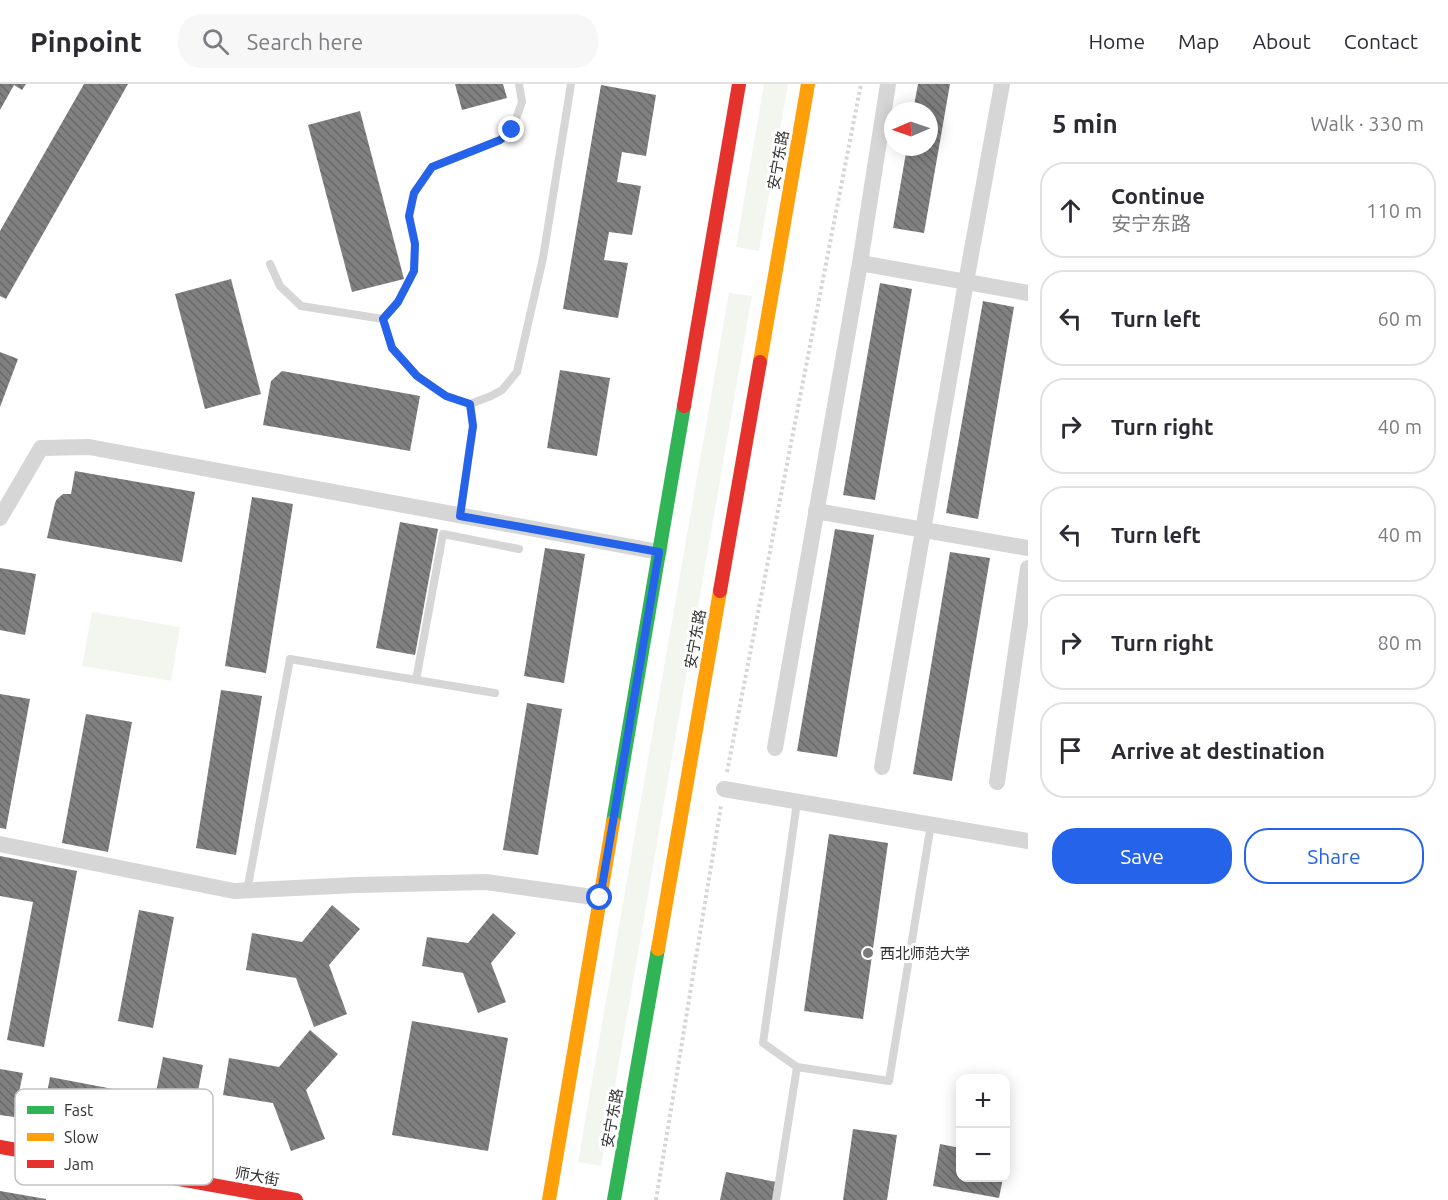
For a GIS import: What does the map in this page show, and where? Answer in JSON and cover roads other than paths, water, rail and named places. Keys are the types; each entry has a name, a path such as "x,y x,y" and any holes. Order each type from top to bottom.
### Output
{"main road":[{"path":"549,1200 739,84"},
{"name":"安宁东路","path":"614,1200 808,84"},
{"name":"师大街","path":"0,1148 15,1151"},
{"name":"师大街","path":"211,1185 296,1200"}],"street":[{"path":"775,748 860,263 888,84"},
{"path":"882,767 1002,84"},
{"path":"860,263 1028,293"},
{"path":"0,518 41,448 89,447 659,552"},
{"path":"816,512 1028,548"},
{"path":"997,782 1028,568"},
{"path":"724,789 1028,841"},
{"path":"0,844 234,891 486,882 600,898"}],"lane":[{"path":"383,319 398,302 414,271 415,244 409,216 414,193 432,167 500,140 512,130 522,102 519,84"},
{"path":"383,319 392,348 417,376 446,396 470,404 502,390 517,372 543,258 571,84"},
{"path":"270,264 280,286 301,306 383,319"},
{"path":"460,516 473,426 470,404"},
{"path":"416,680 443,534 519,549"},
{"path":"247,891 290,659 495,693"},
{"path":"797,802 763,1043 797,1067 889,1082 931,824"},
{"path":"776,1200 797,1067"}],"place":[{"name":"西北师范大学","path":"868,953"}]}
